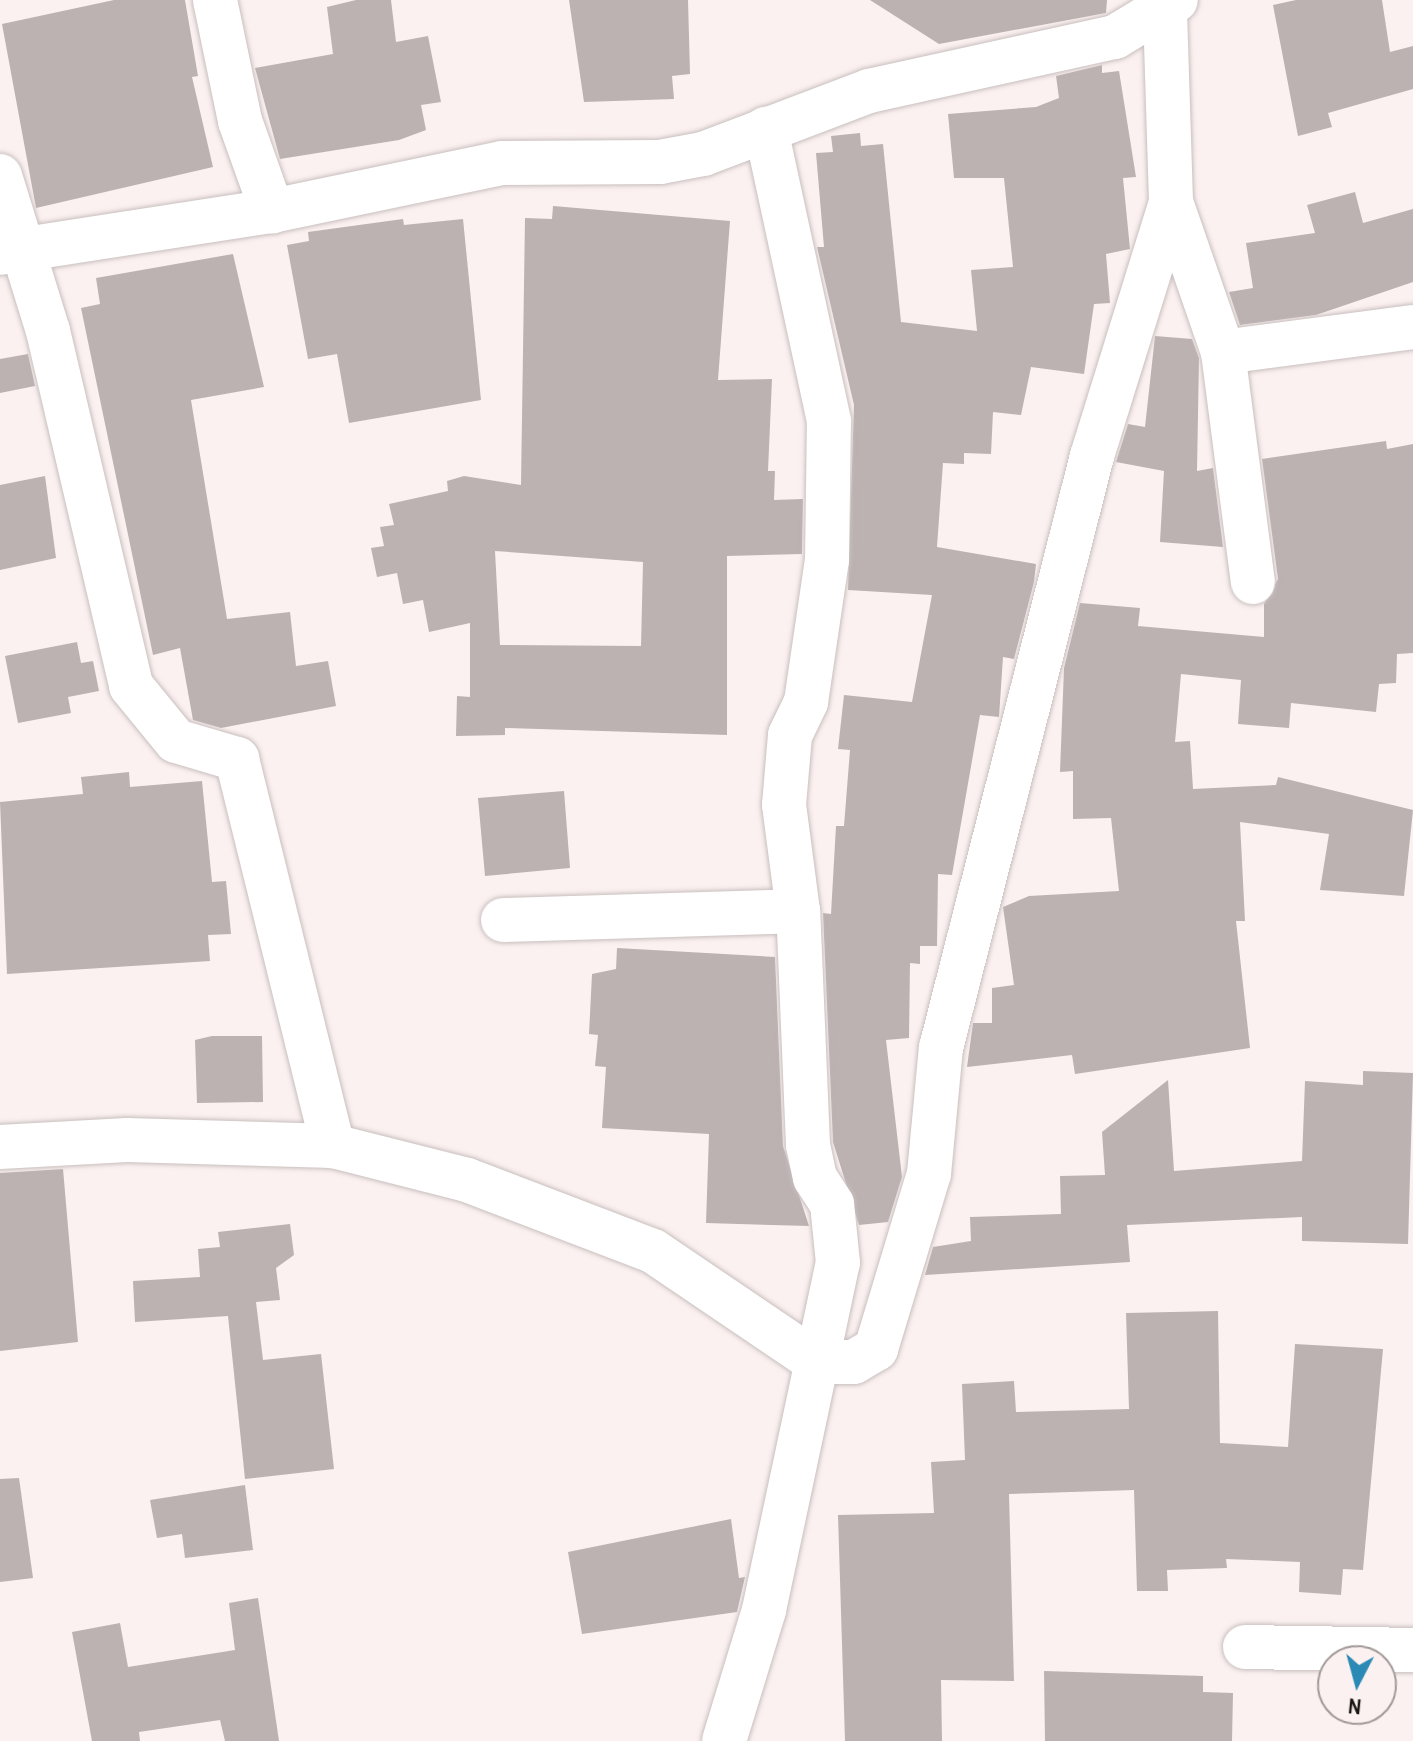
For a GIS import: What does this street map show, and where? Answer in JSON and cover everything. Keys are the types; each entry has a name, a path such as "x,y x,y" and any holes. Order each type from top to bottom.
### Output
{"street":[{"path":"215,0 240,121 272,211"},
{"path":"0,1147 127,1140 333,1146 467,1180 653,1251 817,1362 854,1362 876,1349 915,1232 929,1174 941,1048 1092,456 1171,202 1170,6 1115,37 869,91 766,129 660,162 502,163 272,211 12,250"},
{"path":"724,1741 764,1610 817,1362 834,1298 838,1232 808,1145 798,911 784,805 790,735 806,702 827,560 829,421 826,382 766,129"},
{"path":"0,176 12,250 131,686 176,741 237,759 333,1146"},
{"path":"1171,202 1223,352 1253,582"},
{"path":"1223,352 1413,327"},
{"path":"503,920 798,911"},
{"path":"1245,1647 1413,1650"}],"building":[{"path":"114,0 185,0 198,76 192,77 213,167 36,208 2,24"},
{"path":"356,0 391,0 396,42 428,36 441,102 421,105 426,130 399,140 280,159 255,68 333,54 327,7"},
{"path":"569,0 688,0 690,74 672,76 674,99 584,102"},
{"path":"870,0 1107,0 1106,13 939,44"},
{"path":"1296,0 1382,0 1390,52 1413,46 1413,89 1328,113 1332,127 1298,136 1273,5"},
{"path":"1102,65 1102,73 1119,71 1136,177 1123,178 1130,249 1106,254 1110,303 1094,304 1084,374 1031,367 1021,415 993,412 991,454 964,453 964,464 943,463 937,547 1036,564 1014,659 1003,657 999,717 980,715 952,875 938,874 937,946 920,946 920,964 910,963 909,1038 886,1040 902,1177 888,1222 859,1225 833,1142 823,913 831,914 836,826 844,826 850,750 838,749 844,695 912,702 932,595 848,590 854,405 817,247 824,247 816,153 833,152 831,136 860,133 861,146 883,144 901,322 977,331 971,270 1013,267 1004,178 954,178 948,114 1036,107 1059,98 1056,76"},
{"path":"1355,192 1363,223 1413,209 1413,282 1316,315 1240,325 1229,292 1253,288 1246,243 1315,233 1307,205"},
{"path":"553,206 730,221 718,380 772,379 768,471 775,471 774,500 803,499 802,554 727,556 727,735 505,728 505,735 456,736 457,696 470,697 470,623 429,632 423,600 403,604 397,573 377,577 371,548 384,546 380,527 394,525 389,504 448,491 447,481 464,476 521,485 525,218 552,219","holes":["495,551 643,562 641,646 500,645"]},
{"path":"403,219 404,225 463,219 481,400 349,423 337,354 308,359 287,245 309,241 308,232"},
{"path":"233,254 264,387 191,400 227,619 290,612 296,666 328,661 336,706 221,728 193,720 180,648 153,655 81,308 100,304 96,278"},
{"path":"1155,336 1192,339 1199,358 1197,471 1213,468 1223,547 1160,542 1164,471 1116,462 1128,424 1145,427"},
{"path":"28,354 35,386 0,393 0,359"},
{"path":"1386,441 1387,449 1413,444 1413,653 1397,654 1396,683 1379,684 1376,712 1291,703 1289,728 1238,724 1241,680 1181,674 1175,742 1190,741 1193,789 1276,785 1278,777 1413,810 1404,896 1320,890 1329,834 1240,822 1245,921 1236,921 1250,1048 1075,1074 1072,1055 967,1067 973,1023 992,1023 992,988 1014,985 1003,907 1029,896 1119,891 1111,818 1073,819 1073,771 1060,772 1064,668 1080,603 1140,608 1138,626 1264,637 1264,604 1278,579 1262,459"},
{"path":"45,476 56,558 0,570 0,485"},
{"path":"77,642 81,663 93,661 99,691 68,697 71,713 18,723 5,656"},
{"path":"129,772 130,787 202,781 212,882 226,881 231,934 208,935 210,961 7,974 0,802 83,794 81,777"},
{"path":"564,791 570,868 485,876 478,798"},
{"path":"617,948 775,957 783,1146 809,1226 706,1223 709,1134 602,1128 606,1067 595,1066 598,1035 589,1034 592,974 616,969"},
{"path":"212,1036 262,1036 263,1102 197,1103 195,1040"},
{"path":"1363,1071 1413,1073 1408,1244 1302,1241 1302,1217 1127,1225 1130,1262 925,1275 933,1247 971,1241 970,1217 1061,1214 1060,1176 1105,1175 1102,1132 1168,1080 1174,1171 1302,1161 1305,1081 1363,1085"},
{"path":"63,1169 78,1342 0,1351 0,1173"},
{"path":"290,1224 294,1255 276,1268 280,1300 256,1302 263,1360 321,1354 334,1469 245,1479 228,1316 135,1322 133,1281 200,1277 198,1249 220,1247 218,1232"},
{"path":"1218,1311 1220,1443 1288,1447 1295,1344 1383,1349 1363,1570 1343,1569 1341,1595 1299,1592 1300,1562 1226,1559 1227,1568 1167,1570 1168,1591 1137,1591 1134,1490 1009,1494 1014,1681 941,1680 942,1741 845,1741 838,1515 934,1513 931,1462 965,1460 962,1384 1014,1381 1016,1412 1129,1409 1126,1313"},
{"path":"19,1478 33,1578 0,1582 0,1479"},
{"path":"245,1485 253,1550 185,1558 182,1534 157,1538 150,1500"},
{"path":"731,1519 739,1578 745,1577 737,1612 582,1634 568,1552"},
{"path":"258,1598 279,1741 225,1741 220,1720 139,1732 140,1741 92,1741 72,1632 120,1623 128,1667 235,1650 229,1603"},
{"path":"1044,1671 1203,1676 1203,1692 1233,1693 1232,1741 1045,1741"}]}
